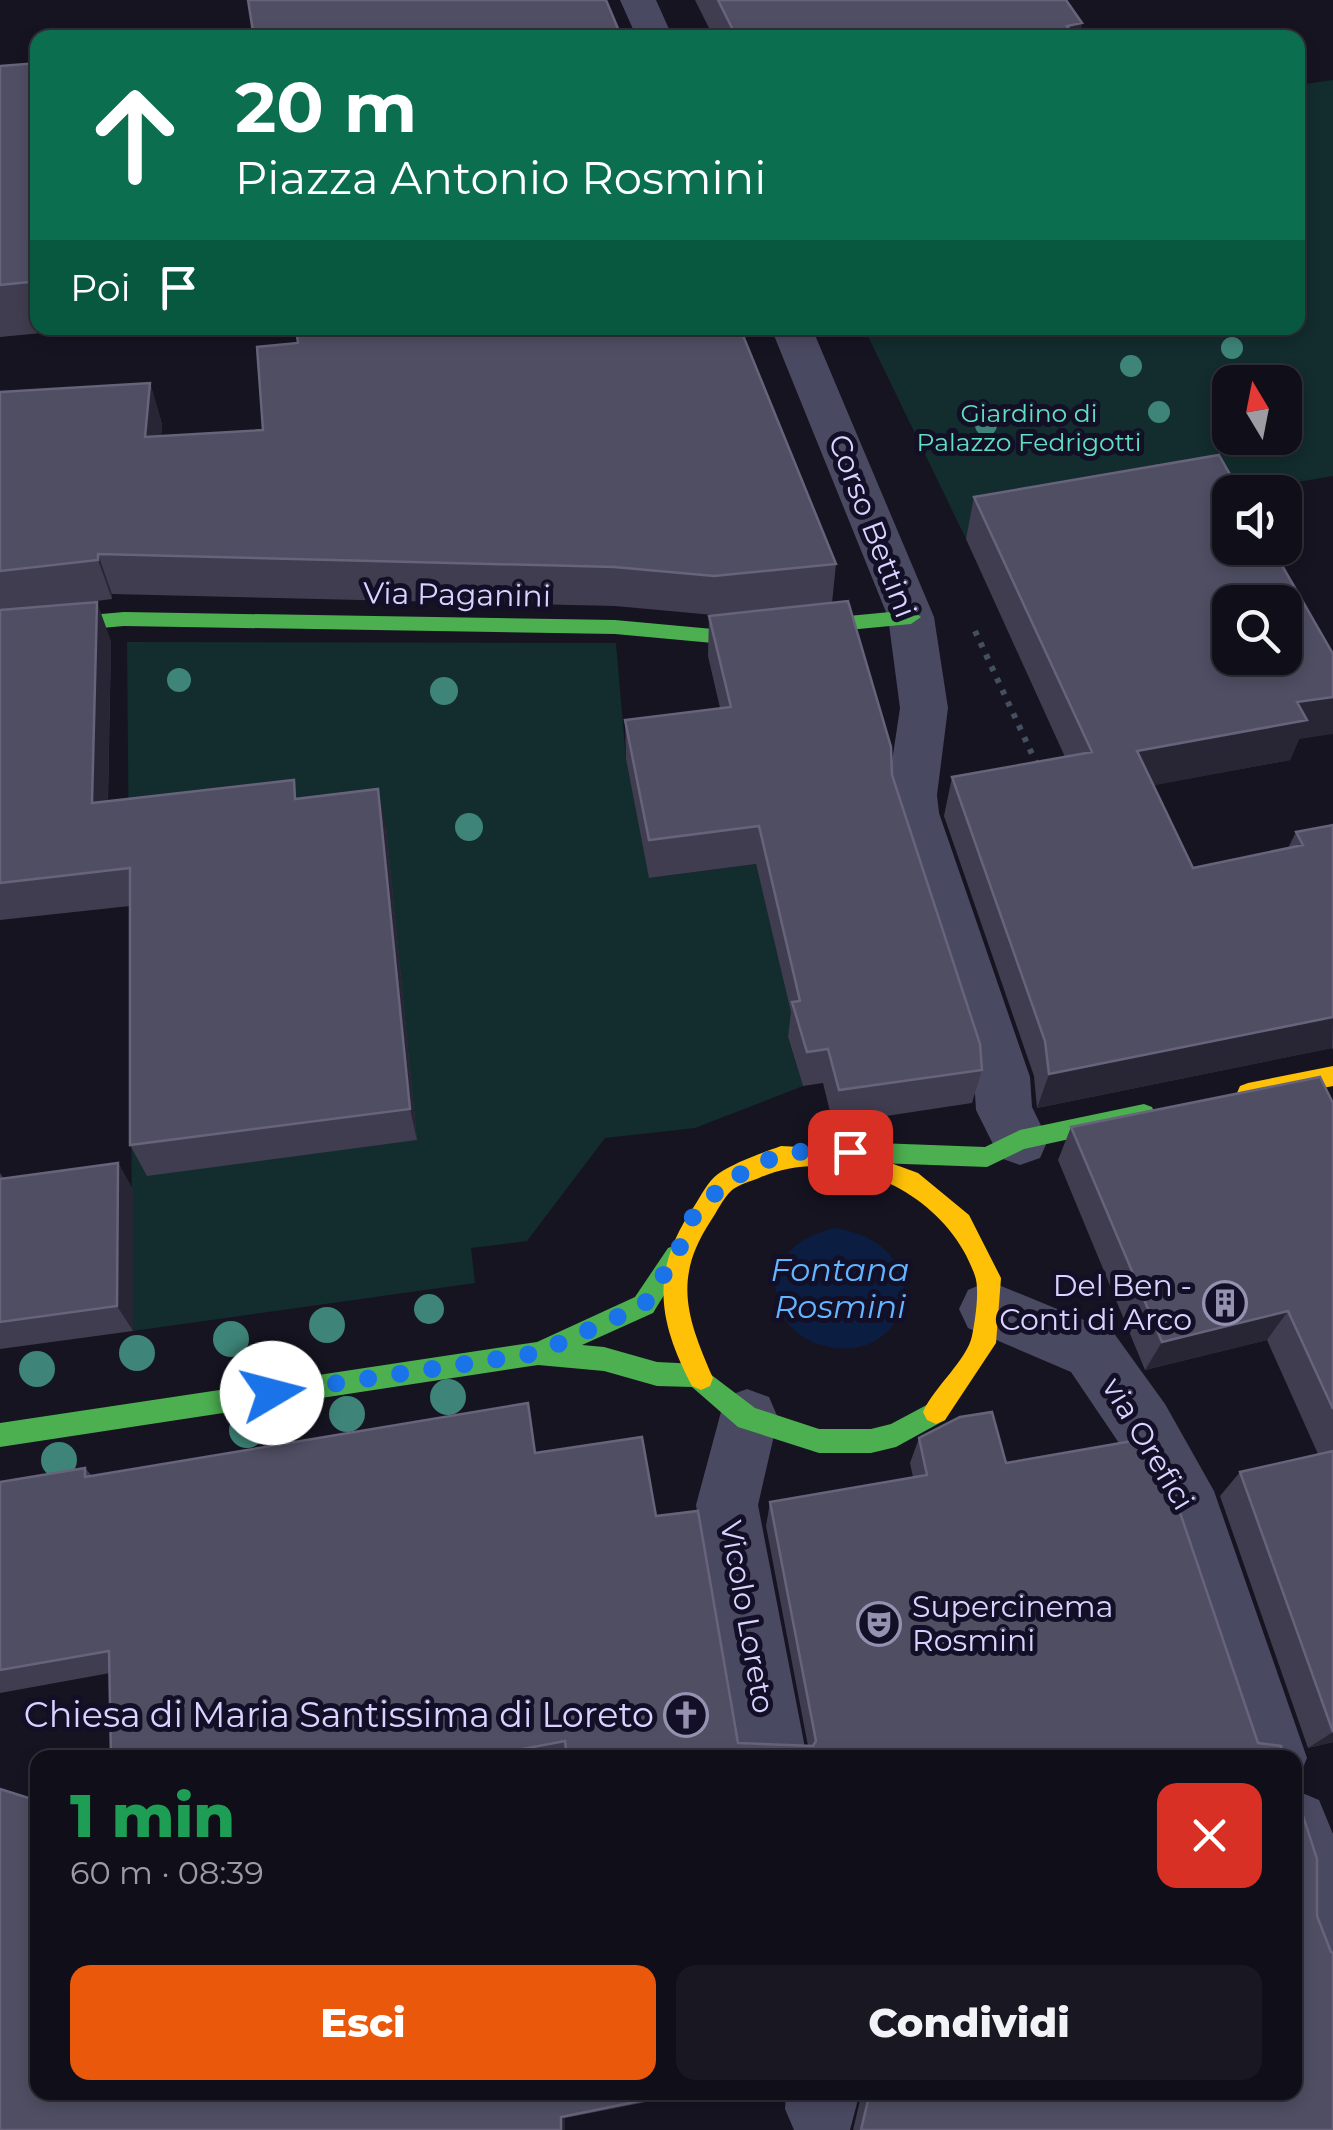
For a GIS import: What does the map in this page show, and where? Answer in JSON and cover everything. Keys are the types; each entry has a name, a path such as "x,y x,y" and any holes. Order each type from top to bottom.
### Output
{"main road":[{"name":"Via Paganini","path":"0,630 124,620 616,626 713,636 911,617"},
{"path":"1222,1098 1333,1076"},
{"path":"0,1435 538,1353 644,1305 676,1256 693,1217 723,1185 760,1162 804,1151 996,1157 1166,1109"},
{"path":"538,1353 724,1398 794,1438 844,1444 892,1436 935,1413 967,1380 986,1339 989,1309 982,1257 967,1214 894,1164 850,1152"},
{"path":"676,1256 672,1297 680,1339 724,1398"}],"street":[{"path":"638,0 651,30"},
{"name":"Corso Bettini","path":"794,335 911,617 924,708 912,795 914,812 1002,1077 1004,1110 996,1157"},
{"name":"via Orefici","path":"989,1309 1092,1352 1142,1425 1183,1490 1269,1750"},
{"name":"Vicolo Loreto","path":"724,1398 726,1505 772,1750"},
{"path":"1302,1844 1333,1934"}],"green space":[{"name":"Giardino di Palazzo Fedrigotti","path":"1333,80 1333,476 1302,481 1302,475 1212,475 1212,497 966,539 867,335 1305,335 1305,84"},
{"path":"127,642 616,643 626,759 650,878 756,864 776,946 803,943 788,1038 803,1086 695,1128 605,1138 527,1241 471,1248 475,1283 133,1331"}],"water":[{"name":"Fontana Rosmini","path":"835,1228 870,1239 892,1258 902,1280 902,1304 893,1325 875,1341 850,1348 819,1344 801,1335 783,1315 776,1293 779,1266 786,1255 807,1238"}],"building":[{"path":"248,0 606,0 619,30 253,30"},
{"path":"718,0 1066,0 1082,23 1067,26 1070,30 733,30"},
{"path":"30,64 30,282 0,285 0,66"},
{"path":"297,335 743,335 836,564 714,576 614,567 98,554 98,560 0,571 0,392 150,383 145,437 263,430 257,347 298,343"},
{"path":"1219,455 1230,475 1212,475 1212,565 1282,565 1293,585 1212,585 1212,675 1302,675 1302,600 1333,654 1333,697 1297,702 1307,720 1137,751 1193,868 1303,845 1296,832 1333,825 1333,1017 1049,1074 1045,1041 952,777 1092,752 974,497"},
{"path":"848,601 891,747 892,775 980,1044 982,1070 839,1090 828,1049 807,1052 792,1002 800,1001 759,826 649,840 625,720 731,707 709,616"},
{"path":"97,602 92,803 294,780 295,799 378,789 410,1109 130,1145 130,868 0,883 0,610"},
{"name":"Del Ben - Conti di Arco","path":"1320,1077 1333,1103 1333,1409 1288,1311 1162,1342 1071,1127"},
{"path":"118,1163 117,1306 0,1322 0,1179"},
{"path":"528,1403 535,1453 642,1437 656,1516 698,1511 738,1743 813,1746 816,1741 770,1502 927,1475 919,1438 960,1417 992,1412 1006,1463 1144,1439 1170,1483 1258,1743 1281,1746 1282,1750 566,1750 565,1741 517,1750 111,1750 109,1651 0,1670 0,1482 85,1468 85,1477"},
{"path":"1333,1451 1333,1732 1240,1472"},
{"path":"0,1789 30,1798 30,2100 645,2100 561,2117 561,2130 0,2130"},
{"path":"1302,1813 1317,1859 1317,1916 1333,1953 1333,2130 861,2130 868,2100 1302,2100"}],"traffic: fast":[{"path":"0,630 124,619 615,627 713,636 911,617"},
{"path":"877,1153 987,1157 1020,1140 1144,1114"},
{"path":"541,1352 644,1305 676,1256"},
{"path":"0,1435 538,1353 604,1359 657,1374 697,1376 747,1418 819,1441 871,1441 896,1435 936,1412"}],"traffic: slow":[{"path":"1248,1093 1333,1076"},
{"path":"701,1378 685,1345 676,1311 675,1277 684,1241 724,1183 781,1156 847,1157 910,1181 961,1222 989,1278 984,1343 936,1412"}],"place":[{"name":"Del Ben - Conti di Arco","path":"1225,1303"},
{"name":"Supercinema Rosmini","path":"879,1624"},
{"name":"Chiesa di Maria Santissima di Loreto","path":"686,1715"}],"route":[{"path":"272,1393 538,1353 644,1305 676,1256 693,1217 723,1185 760,1162 804,1151 850,1152"}]}
